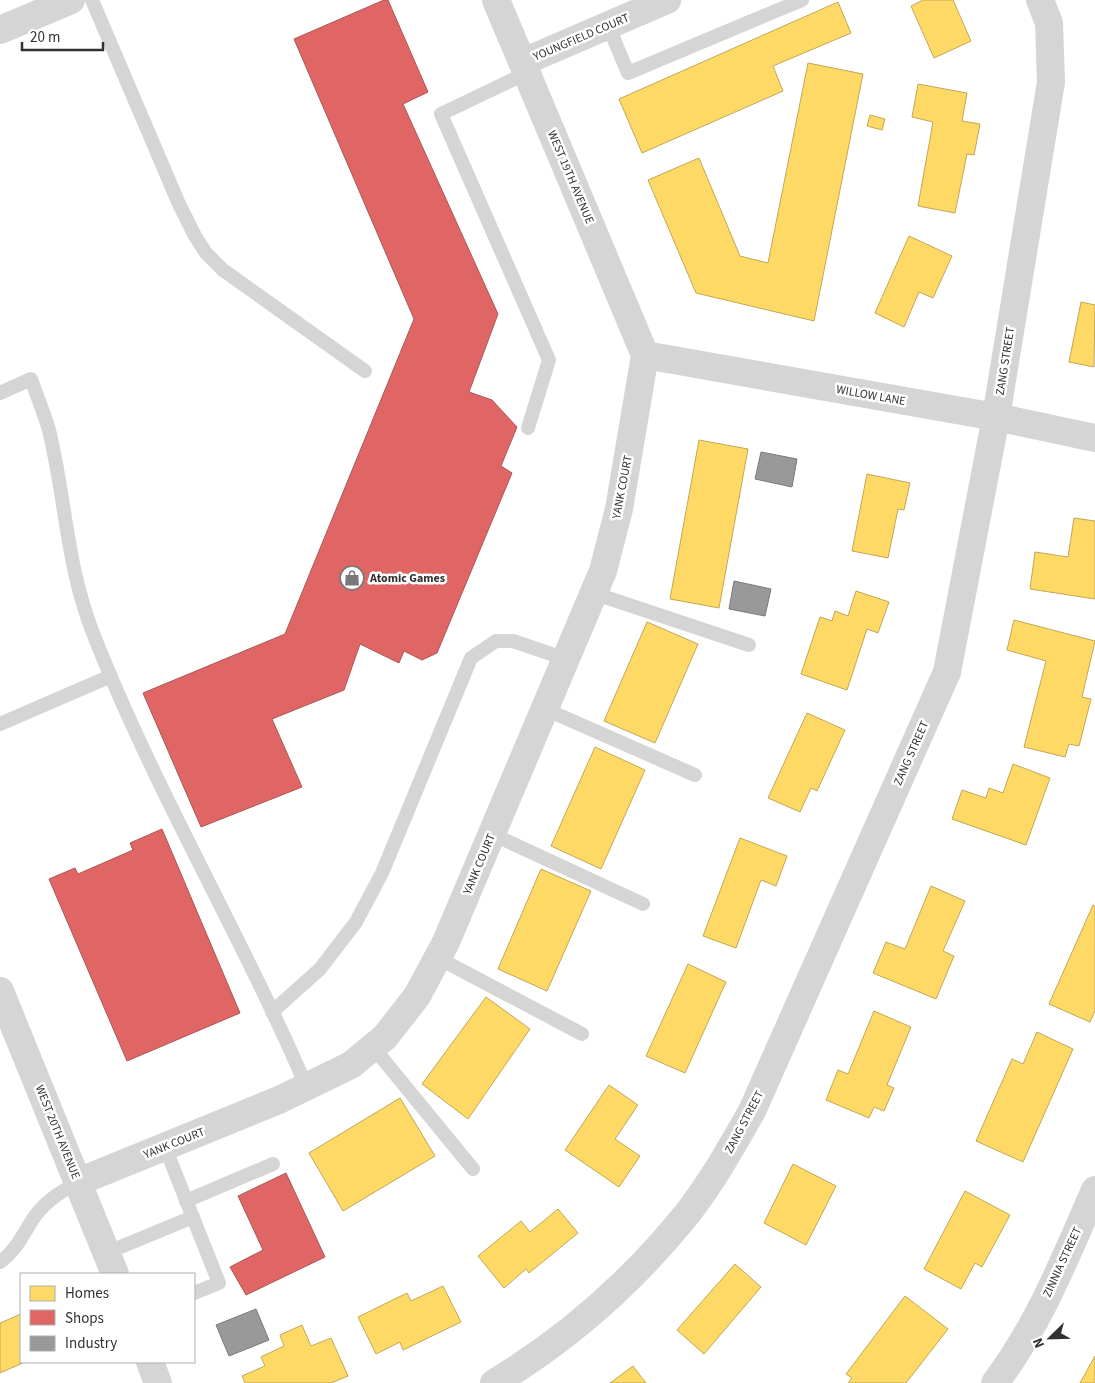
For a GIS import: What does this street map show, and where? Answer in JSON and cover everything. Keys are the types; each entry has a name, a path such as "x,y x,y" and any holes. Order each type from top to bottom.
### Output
{"street":[{"path":"0,30 71,0"},
{"name":"WEST 19TH AVENUE","path":"496,0 645,355"},
{"name":"YOUNGFIELD COURT","path":"525,68 608,25 667,0"},
{"name":"ZANG STREET","path":"494,1383 579,1325 612,1296 687,1213 715,1173 752,1111 947,672 996,417 1051,82 1049,23 1040,0"},
{"name":"WILLOW LANE","path":"645,355 996,417 1095,438"},
{"name":"YANK COURT","path":"78,1182 306,1088 351,1065 385,1037 417,996 438,958 603,571 619,509 645,355"},
{"name":"WEST 20TH AVENUE","path":"0,991 111,1264"},
{"name":"ZINNIA STREET","path":"995,1383 1015,1357 1057,1277 1095,1190"},
{"path":"150,1363 158,1383"}],"lane":[{"path":"92,0 186,221 206,253 237,281 365,371"},
{"path":"608,25 628,73 802,0"},
{"path":"525,68 441,114 549,360 528,428"},
{"path":"0,393 31,380 49,430 78,591 111,676 154,772 272,1012 306,1088"},
{"path":"594,593 749,644"},
{"path":"272,1012 320,969 356,922 382,873 471,658 496,641 513,640 566,659"},
{"path":"0,724 111,676"},
{"path":"545,709 695,775"},
{"path":"492,834 643,904"},
{"path":"438,958 582,1034"},
{"path":"373,1047 473,1169"},
{"path":"165,1147 219,1283 195,1293"},
{"path":"186,1201 273,1164"},
{"path":"0,1262 9,1256 36,1215 48,1202 58,1193 78,1182"},
{"path":"111,1264 193,1217"}],"building: Homes":[{"path":"923,0 953,0 971,41 934,58 911,6"},
{"path":"838,2 851,33 773,66 783,91 642,153 619,99"},
{"path":"808,63 863,74 814,321 696,293 648,180 699,158 740,256 768,263"},
{"path":"918,84 967,93 962,121 980,124 974,155 967,154 955,213 918,206 933,122 912,117"},
{"path":"870,115 885,119 882,130 867,126"},
{"path":"909,236 952,256 933,298 919,292 904,327 875,313"},
{"path":"1081,302 1095,305 1094,367 1069,362"},
{"path":"699,440 748,449 719,608 670,599"},
{"path":"867,474 910,483 904,510 898,509 888,558 852,551"},
{"path":"1074,518 1095,521 1095,599 1030,589 1035,552 1068,557"},
{"path":"856,591 889,602 878,633 867,629 847,690 801,674 820,617 832,621 835,611 848,616"},
{"path":"1014,620 1095,641 1082,697 1091,699 1079,746 1069,744 1065,757 1024,747 1046,661 1007,650"},
{"path":"647,622 698,644 655,743 604,721"},
{"path":"807,713 845,730 817,791 811,788 800,812 768,798"},
{"path":"595,747 645,770 601,869 551,846"},
{"path":"1013,764 1050,778 1026,845 952,819 962,790 986,798 989,788 1003,793"},
{"path":"740,838 787,856 776,886 761,880 736,948 703,936"},
{"path":"541,869 591,891 547,991 498,969"},
{"path":"931,886 965,901 943,951 954,956 936,999 873,973 886,942 905,949"},
{"path":"1093,905 1095,906 1095,1011 1090,1022 1049,1004"},
{"path":"688,964 726,982 685,1073 646,1056"},
{"path":"486,997 530,1029 468,1119 422,1084"},
{"path":"874,1011 911,1027 887,1085 894,1088 884,1111 874,1107 869,1118 826,1100 838,1070 848,1074"},
{"path":"1037,1032 1073,1049 1023,1162 976,1141 1012,1059 1023,1064"},
{"path":"609,1085 638,1105 615,1139 640,1156 619,1187 565,1150"},
{"path":"400,1098 435,1156 343,1211 309,1153"},
{"path":"793,1164 836,1186 806,1245 764,1223"},
{"path":"965,1191 1010,1215 982,1267 975,1263 961,1289 924,1269"},
{"path":"558,1209 578,1233 529,1273 526,1269 504,1288 478,1256 521,1221 530,1232"},
{"path":"735,1264 761,1287 704,1354 677,1330"},
{"path":"443,1286 461,1322 403,1350 400,1342 376,1354 358,1317 407,1293 411,1301"},
{"path":"905,1296 948,1329 906,1383 848,1383 852,1378 846,1374"},
{"path":"20,1314 20,1363 23,1363 0,1373 0,1323"},
{"path":"302,1325 311,1346 331,1338 348,1376 331,1383 245,1383 242,1376 265,1366 261,1357 284,1346 280,1335"},
{"path":"1095,1356 1095,1383 1080,1383"},
{"path":"633,1366 646,1383 610,1383"}],"building: Shops":[{"path":"384,0 388,0 428,92 403,104 498,314 469,392 492,400 517,427 501,466 512,473 437,653 422,660 404,651 399,663 360,644 344,690 272,719 302,787 201,827 143,693 285,634 414,319 294,39"},
{"path":"162,829 240,1013 127,1061 49,879 75,868 78,874 133,850 130,843"},
{"path":"286,1173 325,1257 246,1295 230,1267 263,1250 238,1196"}],"building: Industry":[{"path":"761,452 797,459 792,487 755,479"},
{"path":"734,581 771,589 765,616 729,609"},
{"path":"256,1309 269,1340 229,1356 216,1325"}],"place":[{"name":"Atomic Games","path":"352,578"}]}
